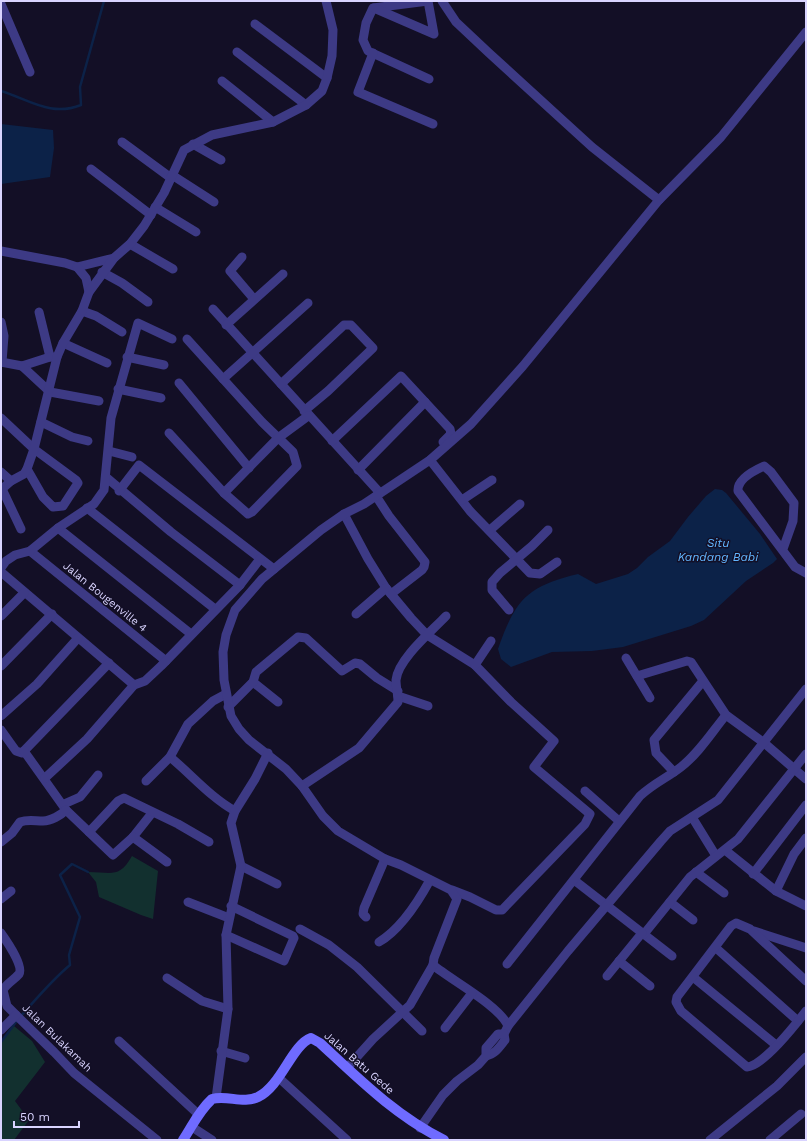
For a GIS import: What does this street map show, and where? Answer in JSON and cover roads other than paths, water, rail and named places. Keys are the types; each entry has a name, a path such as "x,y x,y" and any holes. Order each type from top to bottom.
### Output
{"street":[{"path":"1,322 4,336 1,362 22,366 54,357 82,311 89,292 102,272 114,258 130,244 153,211 181,154 193,144 212,135 273,122 306,105 322,91 327,78 332,56 333,30 326,1"},
{"path":"428,1 434,34 373,8 428,1"},
{"path":"442,1 456,22 489,53 592,147 659,200"},
{"path":"1,4 30,72"},
{"path":"373,8 366,23 363,40 368,51 429,78"},
{"path":"255,24 327,78"},
{"path":"344,514 368,559 389,591 427,635 475,665 505,697 554,741 534,767 585,808 590,817 502,910 496,910 470,896 451,890 401,865 385,859 346,836 323,816 302,786 286,769 244,735 234,722 228,707 226,694 223,652 228,628 235,610 262,579 321,530 344,514 430,460 471,424 496,399 659,200 720,136 806,32"},
{"path":"237,52 306,105"},
{"path":"373,53 358,92 432,124"},
{"path":"222,81 273,122"},
{"path":"122,142 171,176 214,202"},
{"path":"193,144 221,160"},
{"path":"91,168 153,211 196,232"},
{"path":"130,244 173,269"},
{"path":"1,251 65,262 76,267 86,278 89,292"},
{"path":"242,257 230,271 254,299"},
{"path":"76,267 114,258"},
{"path":"102,272 148,302"},
{"path":"226,325 283,274"},
{"path":"223,379 308,303"},
{"path":"213,309 378,493 389,516 425,562 422,570 356,614"},
{"path":"82,311 96,316 122,332"},
{"path":"21,529 1,490 10,481 24,474 27,470 50,392 54,357 39,312"},
{"path":"1,568 6,561 15,555 30,551 58,528 94,504 100,497 104,490 107,478 111,418 127,357 138,323 172,339"},
{"path":"224,493 278,438 373,348 351,325 346,324 329,337 281,384"},
{"path":"169,433 224,493 246,513 250,513 297,466 294,454 187,339"},
{"path":"63,343 108,363"},
{"path":"127,357 164,365"},
{"path":"22,366 50,392 99,401"},
{"path":"332,441 400,376 450,430 451,434 419,462 378,493"},
{"path":"179,383 249,468"},
{"path":"118,389 161,398"},
{"path":"358,470 425,402"},
{"path":"1,418 34,449 76,480 78,483 77,488 63,506 53,507 43,498 27,470"},
{"path":"41,422 72,437 88,441"},
{"path":"109,451 132,457"},
{"path":"430,460 462,500 518,558 530,573 540,574 557,562"},
{"path":"119,491 139,465 274,569"},
{"path":"783,549 793,521 794,503 771,472 764,466 743,480 739,484 738,491 795,567 806,573"},
{"path":"1,472 10,481"},
{"path":"107,478 119,491 240,585"},
{"path":"462,500 492,480"},
{"path":"490,530 520,504"},
{"path":"87,508 215,609"},
{"path":"58,528 191,634"},
{"path":"509,610 494,594 491,586 495,578 548,530"},
{"name":"Jalan Bougenville 4","path":"30,551 166,661"},
{"path":"45,778 87,739 134,685 145,681 166,661 240,585 260,559"},
{"path":"1,572 134,685"},
{"path":"1,616 24,593"},
{"path":"1,666 52,614"},
{"path":"302,786 359,748 395,706 398,693 396,679 403,664 411,652 446,616"},
{"path":"228,707 253,682 256,672 298,637 302,636 342,671 355,663 360,664 376,678 398,693 428,706"},
{"path":"1,716 37,684 78,638"},
{"path":"475,665 491,641"},
{"path":"626,658 650,698"},
{"path":"637,676 688,660 692,662 703,682 726,715 763,742 806,779"},
{"path":"1,730 16,752 19,754 24,751 109,663"},
{"path":"253,682 278,702"},
{"path":"674,772 656,752 654,740 703,682"},
{"path":"506,1030 661,841 670,831 718,800 806,689"},
{"path":"146,781 170,758 188,724 213,701 226,694"},
{"path":"507,964 619,821 651,786 674,772 689,760 726,715"},
{"path":"24,751 65,807 112,855 133,836 152,813"},
{"path":"183,1140 192,1127 198,1114 212,1099 216,1098 221,1051 228,1009 226,935 231,906 241,866 231,823 235,811 255,779 268,753"},
{"path":"607,976 696,872 738,839 806,754"},
{"path":"170,758 190,774 217,800 235,811"},
{"path":"1,842 12,834 20,822 28,820 45,821 60,816 65,807 80,797 98,775"},
{"path":"585,791 619,821"},
{"path":"89,832 118,801 124,798 152,813 178,824 209,842"},
{"path":"753,874 806,805"},
{"path":"692,817 716,856"},
{"path":"133,836 167,862"},
{"path":"776,891 794,854 806,838"},
{"path":"724,850 776,891 806,906"},
{"path":"366,917 363,914 364,908 385,859"},
{"path":"241,866 277,884"},
{"path":"696,872 724,893"},
{"path":"379,942 396,928 410,911 430,880"},
{"path":"574,880 672,956"},
{"path":"347,1068 416,997 433,965 434,958 456,904 456,897 451,890"},
{"path":"1,899 11,891"},
{"path":"188,902 229,918"},
{"path":"670,902 693,920"},
{"path":"226,935 284,961 294,938 293,936 231,906"},
{"path":"806,981 750,930 740,924 734,924 677,997 676,1002 677,1006 745,1066 755,1065 798,1022 806,1011"},
{"path":"300,929 329,945 357,967 402,1013 422,1031"},
{"path":"750,930 806,948"},
{"name":"Jalan Bulakamah","path":"1,933 4,945 18,963 20,971 7,984 2,993 7,1006 74,1073 157,1140"},
{"path":"716,948 798,1022"},
{"path":"619,961 650,986"},
{"path":"420,1128 443,1095 478,1065 486,1056 494,1054 505,1040 506,1030 498,1014 433,965"},
{"path":"693,977 776,1045"},
{"path":"167,978 202,1001 228,1009"},
{"path":"445,1028 472,993"},
{"path":"1,1030 16,1016"},
{"name":"Jalan Batu Gede","path":"216,1098 250,1100 262,1095 279,1078 303,1044 311,1038 320,1043 383,1101 420,1128 444,1140"},
{"path":"119,1041 198,1114"},
{"path":"221,1051 245,1058"},
{"path":"710,1140 777,1086 806,1057"},
{"path":"279,1078 347,1140"},
{"path":"770,1140 801,1114"},
{"path":"192,1127 212,1140"}],"water":[{"path":"1,124 53,130 54,148 50,177 1,184"},
{"name":"Situ Kandang Babi","path":"715,489 722,490 726,493 760,534 777,559 746,581 704,620 691,626 623,647 592,651 552,652 511,667 501,659 498,649 510,618 525,598 535,590 546,584 578,574 596,584 628,574 670,541 706,496"}],"waterway":[{"path":"1,91 50,108 60,109 81,105 80,87 104,1"},
{"path":"21,1016 51,983 70,965 69,955 80,917 60,875 72,864 88,872"},
{"path":"1,1042 16,1022"}]}
